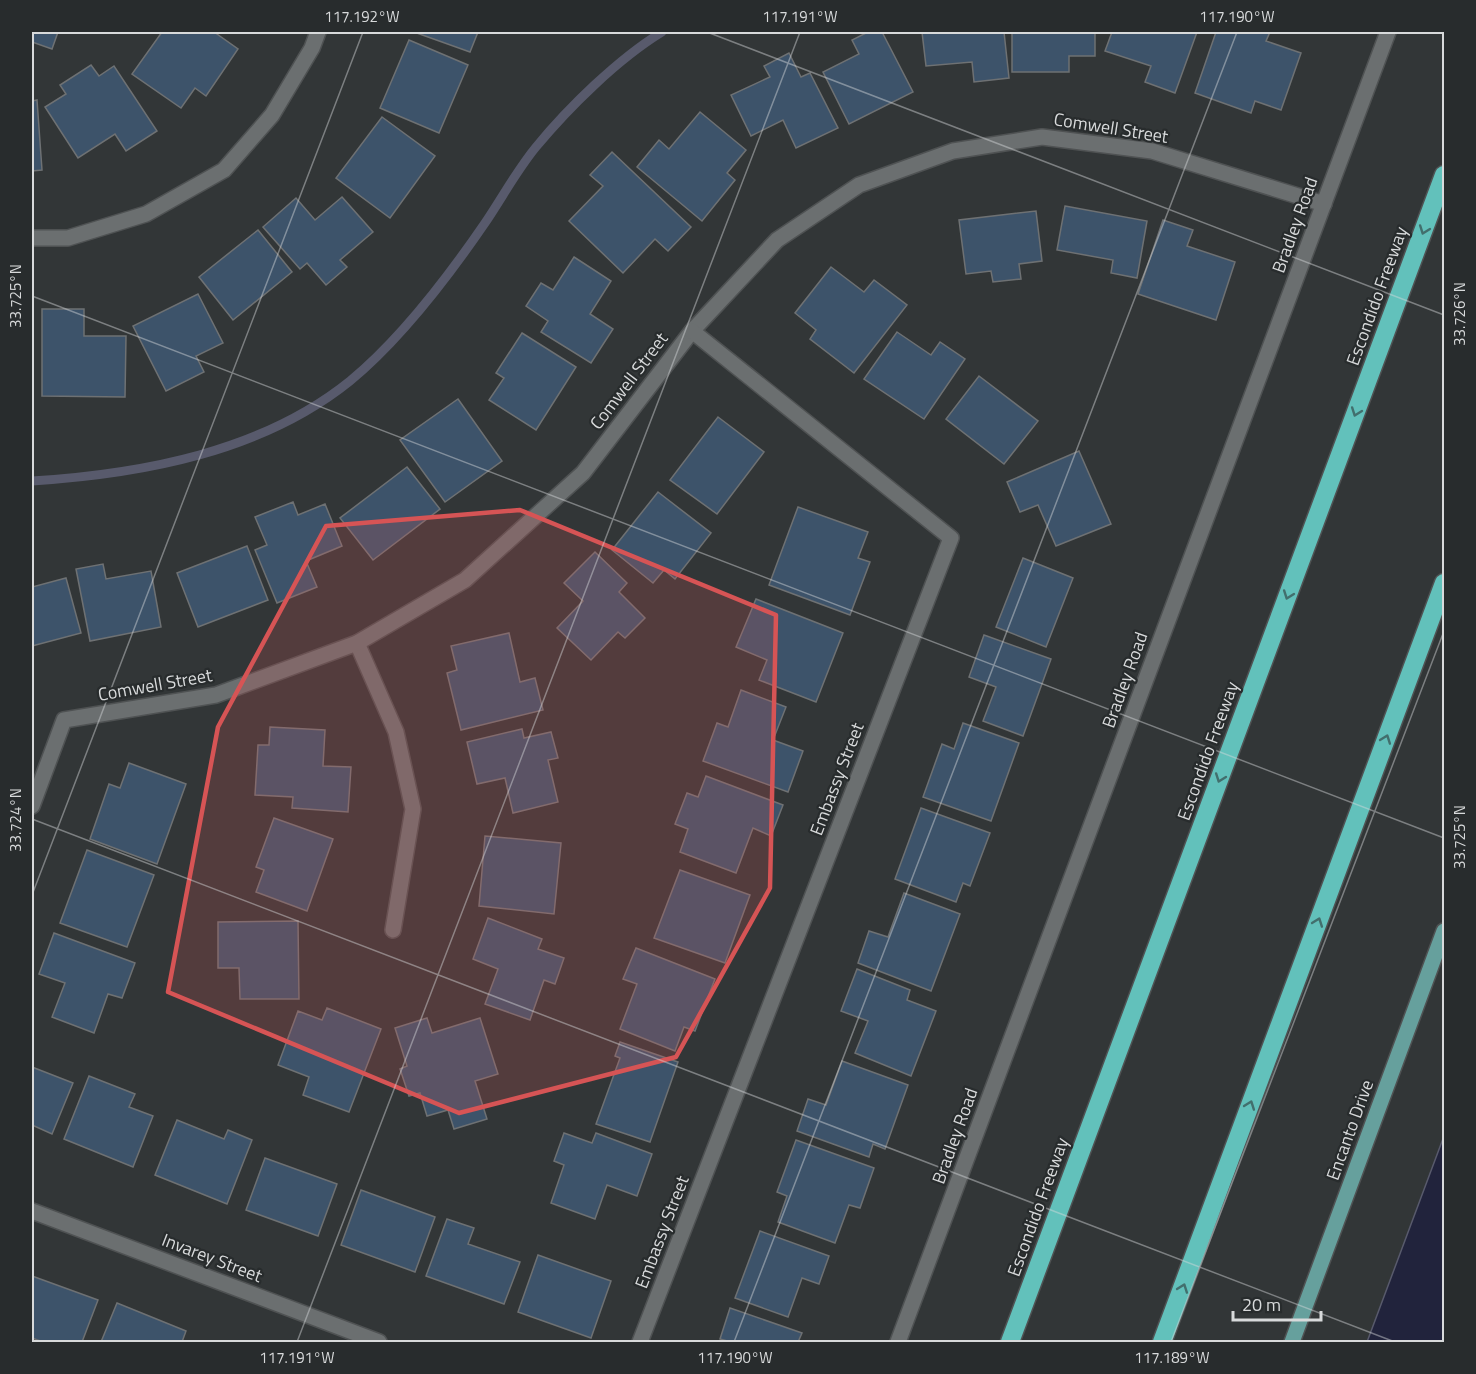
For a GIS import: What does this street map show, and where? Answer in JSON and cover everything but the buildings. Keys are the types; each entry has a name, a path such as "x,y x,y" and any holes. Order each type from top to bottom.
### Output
{"highway":[{"name":"Escondido Freeway","path":"1010,1342 1444,175"},
{"path":"1162,1342 1444,583"}],"main road":[{"name":"Encanto Drive","path":"1292,1342 1444,931"}],"street":[{"path":"32,238 68,238 146,214 224,170 272,115 312,48 318,32"},
{"name":"Bradley Road","path":"898,1342 1388,32"},
{"name":"Comwell Street","path":"32,806 64,720 216,695 357,643 465,580 583,473 692,330 777,240 859,185 953,152 1042,137 1152,151 1324,204"},
{"name":"Embassy Street","path":"640,1342 951,538 692,330"},
{"path":"357,643 396,732 414,808 393,930"},
{"name":"Invarey Street","path":"32,1211 378,1342"}],"highlighted area":[{"path":"520,510 776,615 770,888 676,1057 459,1113 168,992 218,727 326,526"}],"water":[{"path":"1444,1136 1444,1342 1367,1342"}],"waterway":[{"path":"32,481 116,472 199,455 279,426 316,405 350,381 405,327 439,286 485,223 522,165 549,132 611,70 662,32"}]}
